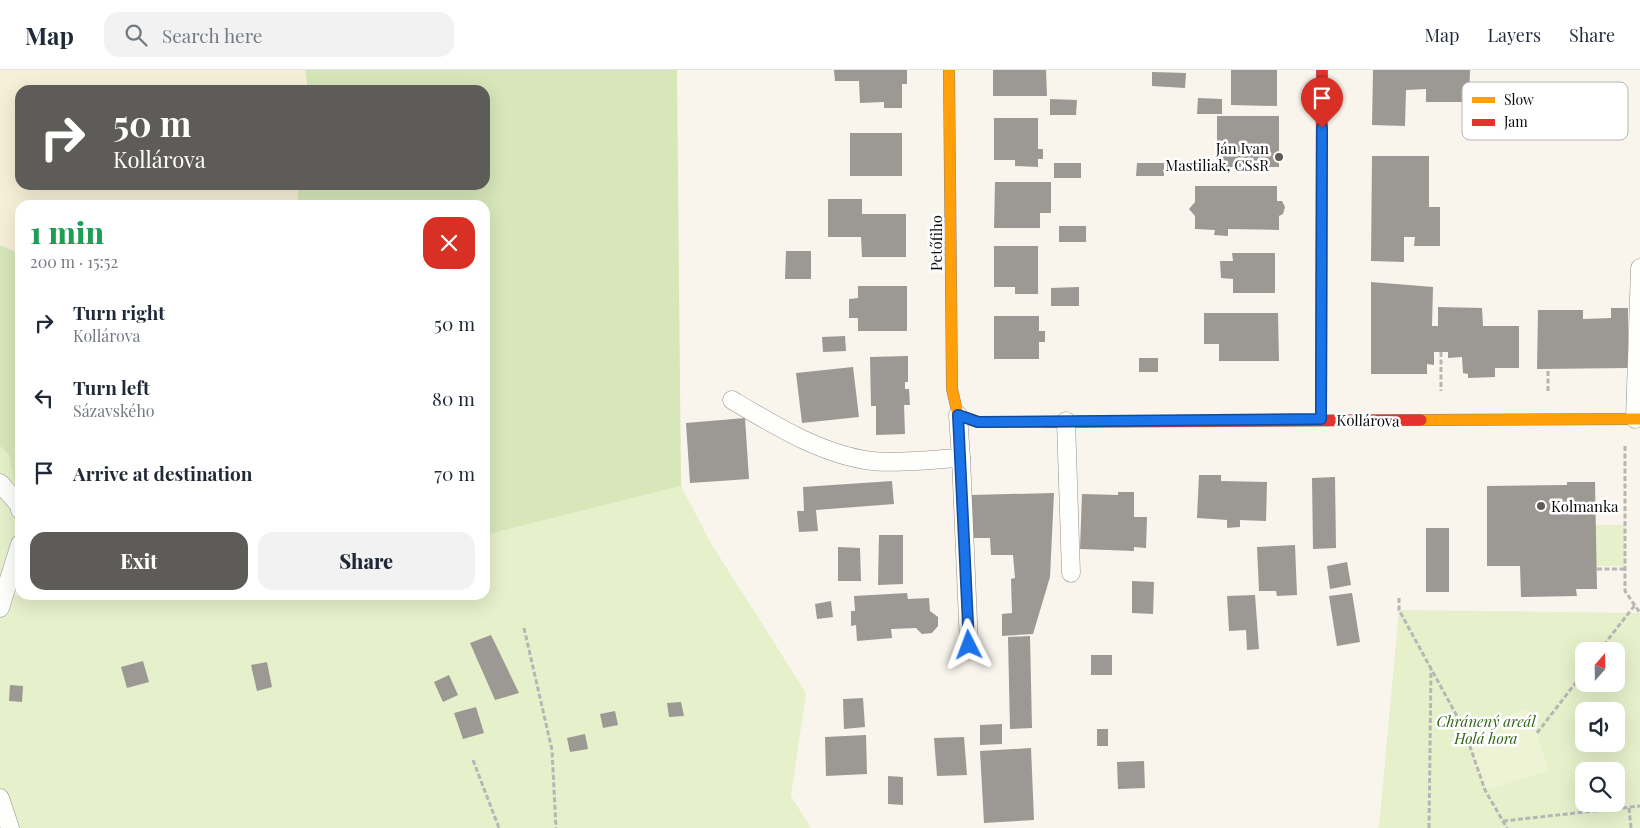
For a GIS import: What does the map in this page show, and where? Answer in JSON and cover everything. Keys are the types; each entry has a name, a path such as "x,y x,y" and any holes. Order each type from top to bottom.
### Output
{"street":[{"name":"Petőfiho","path":"949,70 952,389 958,415"},
{"path":"1321,419 1322,70"},
{"name":"Kollárova","path":"958,415 978,422 1634,419"}],"lane":[{"path":"1634,419 1640,268"},
{"path":"732,400 815,446 872,461 961,458"},
{"path":"958,415 969,645"},
{"path":"1066,421 1071,573"},
{"path":"0,482 15,501"},
{"path":"0,608 15,560"},
{"path":"0,798 10,828"}],"path":[{"path":"1441,352 1441,398"},
{"path":"1548,369 1548,398"},
{"path":"1634,419 1625,591 1640,613"},
{"path":"1597,569 1625,569"},
{"path":"1399,598 1400,610 1464,729 1485,790 1508,828"},
{"path":"1606,642 1635,605"},
{"path":"524,628 552,750 556,828"},
{"path":"1429,828 1431,668"},
{"path":"1537,733 1575,684"},
{"path":"473,760 499,828"},
{"path":"1504,821 1640,806"},
{"path":"1629,808 1631,828"}],"shaded area":[{"path":"0,70 305,70 307,85 15,85 15,190 298,190 298,200 15,200 15,252 0,245"}],"green space":[{"path":"305,70 677,70 681,486 490,534 490,200 298,200 298,190 490,190 490,85 307,85"},
{"path":"0,245 15,252 15,486 9,455 0,446"},
{"path":"0,446 9,455 15,486 15,549 4,593 15,594 15,600 490,600 490,534 681,486 712,545 806,693 791,796 811,828 0,828"},
{"path":"1596,525 1625,525 1625,566 1596,566"},
{"name":"Chránený areál Holá hora","path":"1399,610 1640,613 1640,828 1375,828 1379,827"},
{"path":"1529,709 1549,771 1485,790 1464,729"}],"building":[{"path":"834,70 907,70 907,84 902,84 902,108 884,108 884,102 860,103 859,81 835,81"},
{"path":"993,70 1046,70 1047,96 993,96"},
{"path":"1231,70 1277,70 1277,106 1231,105"},
{"path":"1373,70 1470,70 1470,82 1462,82 1462,102 1426,102 1426,89 1406,90 1405,126 1372,125"},
{"path":"1152,72 1186,73 1185,88 1152,86"},
{"path":"1198,98 1222,99 1222,114 1197,114"},
{"path":"1050,99 1077,100 1076,115 1050,115"},
{"path":"1217,116 1279,116 1279,167 1217,167"},
{"path":"994,118 1038,118 1038,149 1043,149 1043,159 1038,159 1038,167 1015,166 1015,160 994,160"},
{"path":"850,133 902,133 902,176 850,176"},
{"path":"1372,156 1429,156 1429,207 1440,207 1440,246 1414,246 1415,237 1404,237 1404,262 1371,261"},
{"path":"1054,163 1081,163 1081,178 1054,178"},
{"path":"1137,163 1164,163 1164,176 1136,176"},
{"path":"995,182 1051,182 1051,213 1040,213 1040,228 994,228"},
{"path":"1195,186 1277,186 1277,201 1282,201 1285,207 1283,214 1279,216 1279,230 1228,229 1228,236 1214,235 1215,230 1195,229 1195,216 1189,209 1195,202"},
{"path":"828,199 862,199 862,214 906,214 906,257 862,257 861,237 828,237"},
{"path":"1059,226 1086,226 1086,242 1059,242"},
{"path":"994,246 1038,246 1038,294 1015,294 1015,287 994,287"},
{"path":"786,251 811,251 811,279 785,279"},
{"path":"1232,253 1275,253 1275,293 1233,293 1233,279 1221,278 1220,261 1233,261"},
{"path":"1371,282 1433,287 1432,326 1438,326 1438,307 1482,308 1483,326 1519,326 1519,368 1495,368 1495,377 1468,378 1468,374 1463,373 1462,357 1448,358 1448,352 1434,352 1434,365 1427,364 1427,374 1371,374"},
{"path":"858,286 907,286 907,331 858,331 858,318 849,318 849,299 858,298"},
{"path":"1079,287 1079,306 1051,306 1051,288"},
{"path":"1611,308 1628,308 1628,368 1537,369 1538,310 1583,310 1583,319 1611,318"},
{"path":"1204,313 1278,313 1279,361 1219,361 1219,344 1204,344"},
{"path":"994,316 1039,316 1039,331 1045,331 1045,342 1039,342 1039,359 994,359"},
{"path":"845,336 846,351 823,352 822,337"},
{"path":"908,356 908,382 905,382 905,389 909,389 910,405 904,405 905,434 876,435 876,406 871,406 870,357"},
{"path":"1139,358 1158,358 1158,372 1139,372"},
{"path":"853,367 859,417 802,423 796,373"},
{"path":"745,418 749,479 690,483 686,423"},
{"path":"1199,475 1221,475 1221,481 1267,482 1266,521 1240,520 1240,527 1227,528 1227,520 1197,518"},
{"path":"1335,477 1336,548 1313,549 1312,478"},
{"path":"892,481 894,504 816,510 818,531 799,532 797,511 804,511 803,487"},
{"name":"Kolmanka","path":"1567,482 1595,482 1597,589 1576,589 1577,596 1521,597 1520,566 1487,566 1487,486 1567,485"},
{"path":"1118,492 1134,492 1134,517 1147,517 1146,548 1134,547 1134,551 1080,549 1082,494 1118,495"},
{"path":"1054,493 1050,577 1033,634 1002,636 1002,614 1012,613 1011,579 1015,578 1013,555 991,555 990,538 972,538 971,495"},
{"path":"1426,528 1449,528 1449,592 1426,592"},
{"path":"879,535 903,535 903,584 878,585"},
{"path":"1295,545 1297,595 1277,596 1276,591 1259,591 1257,547"},
{"path":"838,547 860,548 861,581 838,581"},
{"path":"1347,562 1351,585 1330,589 1327,566"},
{"path":"1132,581 1154,582 1153,614 1132,613"},
{"path":"907,593 908,599 929,598 930,611 938,617 938,626 932,633 922,634 916,628 891,629 892,638 857,641 856,625 851,626 851,611 855,611 854,596"},
{"path":"1352,593 1360,642 1337,646 1329,596"},
{"path":"1255,595 1259,649 1247,650 1246,630 1229,631 1227,596"},
{"path":"831,601 833,617 817,619 815,604"},
{"path":"491,635 519,693 495,700 470,643"},
{"path":"1030,636 1032,728 1010,729 1008,637"},
{"path":"1091,655 1112,655 1112,675 1091,675"},
{"path":"143,661 149,682 127,688 121,667"},
{"path":"267,662 272,687 257,691 251,665"},
{"path":"449,675 458,695 443,702 434,682"},
{"path":"10,685 23,686 22,702 9,701"},
{"path":"863,698 865,727 844,729 843,699"},
{"path":"681,702 684,716 669,717 667,703"},
{"path":"476,707 484,733 463,739 454,713"},
{"path":"615,711 618,725 603,728 600,714"},
{"path":"1002,724 1002,744 980,745 980,725"},
{"path":"1097,729 1108,729 1108,746 1097,746"},
{"path":"585,734 588,749 570,752 567,738"},
{"path":"866,735 867,774 826,776 825,737"},
{"path":"964,737 967,775 937,776 934,738"},
{"path":"1031,748 1034,820 984,823 980,751"},
{"path":"1144,761 1145,788 1118,789 1117,762"},
{"path":"888,776 903,777 903,805 888,804"}],"traffic: slow":[{"path":"949,70 952,389 958,415 978,422 1047,422"},
{"path":"1421,420 1640,419"}],"traffic: jam":[{"path":"1321,419 1322,70"},
{"path":"1047,422 1421,420"}],"place":[{"name":"Ján Ivan Mastiliak, CSsR","path":"1279,157"},
{"name":"Kolmanka","path":"1541,506"}],"route":[{"path":"969,645 958,415 978,422 1321,419 1322,128"}]}
